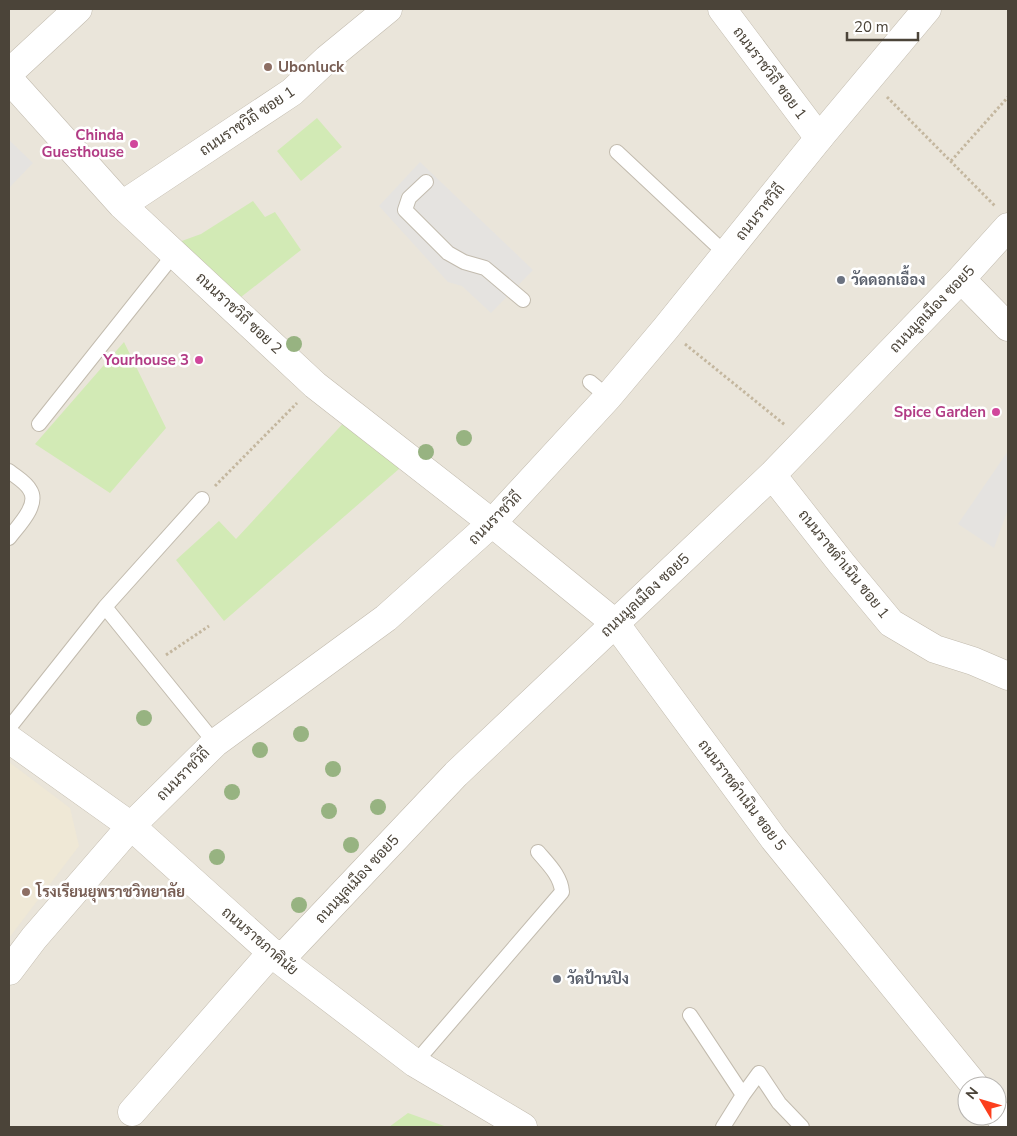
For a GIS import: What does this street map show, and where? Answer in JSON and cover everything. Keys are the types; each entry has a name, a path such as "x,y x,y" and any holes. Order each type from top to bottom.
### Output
{"street":[{"path":"9,73 78,9"},
{"name":"ถนนราชวิถี ซอย 1","path":"122,205 292,92 327,59 388,9"},
{"name":"ถนนราชวิถี ซอย 1","path":"722,9 819,138"},
{"name":"ถนนราชวิถี","path":"9,971 34,938 131,826 215,743 386,618 492,523 599,390 666,328 868,78 927,9"},
{"name":"ถนนราชวิถี ซอย 2","path":"9,79 122,205 315,385 492,523"},
{"name":"ถนนมูลเมือง ซอย5","path":"132,1112 276,956 456,774 772,475 961,278 1002,217"},
{"path":"961,278 1008,327"},
{"name":"ถนนราชดำเนิน ซอย 1","path":"772,475 842,564 892,623 935,649 973,661 1008,676"},
{"name":"ถนนราชดำเนิน ซอย 5","path":"492,523 615,623 774,839 967,1076"},
{"name":"ถนนราชภาคินัย","path":"9,738 131,826 276,956 415,1063 522,1127"}],"lane":[{"path":"616,152 726,254"},
{"path":"426,182 410,198 405,210 448,253 464,262 485,268 523,300"},
{"path":"39,424 175,253"},
{"path":"9,471 25,483 34,498 29,510 9,538"},
{"path":"9,728 105,607 202,499"},
{"path":"105,607 215,743"},
{"path":"415,1063 562,892 562,883 538,852"},
{"path":"690,1015 743,1095"},
{"path":"723,1127 759,1073 779,1103 802,1127"}],"path":[{"path":"868,78 951,161 1002,217"},
{"path":"951,161 1008,97"},
{"path":"666,328 805,441"},
{"path":"202,499 315,385"},
{"path":"152,665 209,626"}],"shaded area":[{"path":"9,9 1008,9 1008,1127 9,1127"},
{"path":"9,140 33,163 9,188"},
{"path":"420,162 533,270 491,313 462,286 448,282 379,206"},
{"path":"1008,451 1008,509 994,548 958,524"},
{"name":"โรงเรียนยุพราชวิทยาลัย","path":"9,762 70,808 79,846 9,938"}],"green space":[{"path":"317,118 342,147 301,181 277,151"},
{"path":"253,201 265,217 275,212 301,250 236,301 179,242 201,234"},
{"path":"124,342 166,428 110,493 35,444"},
{"path":"349,417 407,462 224,621 176,560 219,521 236,539"},
{"path":"408,1113 447,1127 389,1127"}],"place":[{"name":"Ubonluck","path":"268,67"},
{"name":"Chinda Guesthouse","path":"134,144"},
{"name":"วัดดอกเอื้อง","path":"841,280"},
{"name":"Yourhouse 3","path":"199,360"},
{"name":"Spice Garden","path":"996,412"},
{"name":"โรงเรียนยุพราชวิทยาลัย","path":"26,892"},
{"name":"วัดป้านปิง","path":"557,979"}]}
